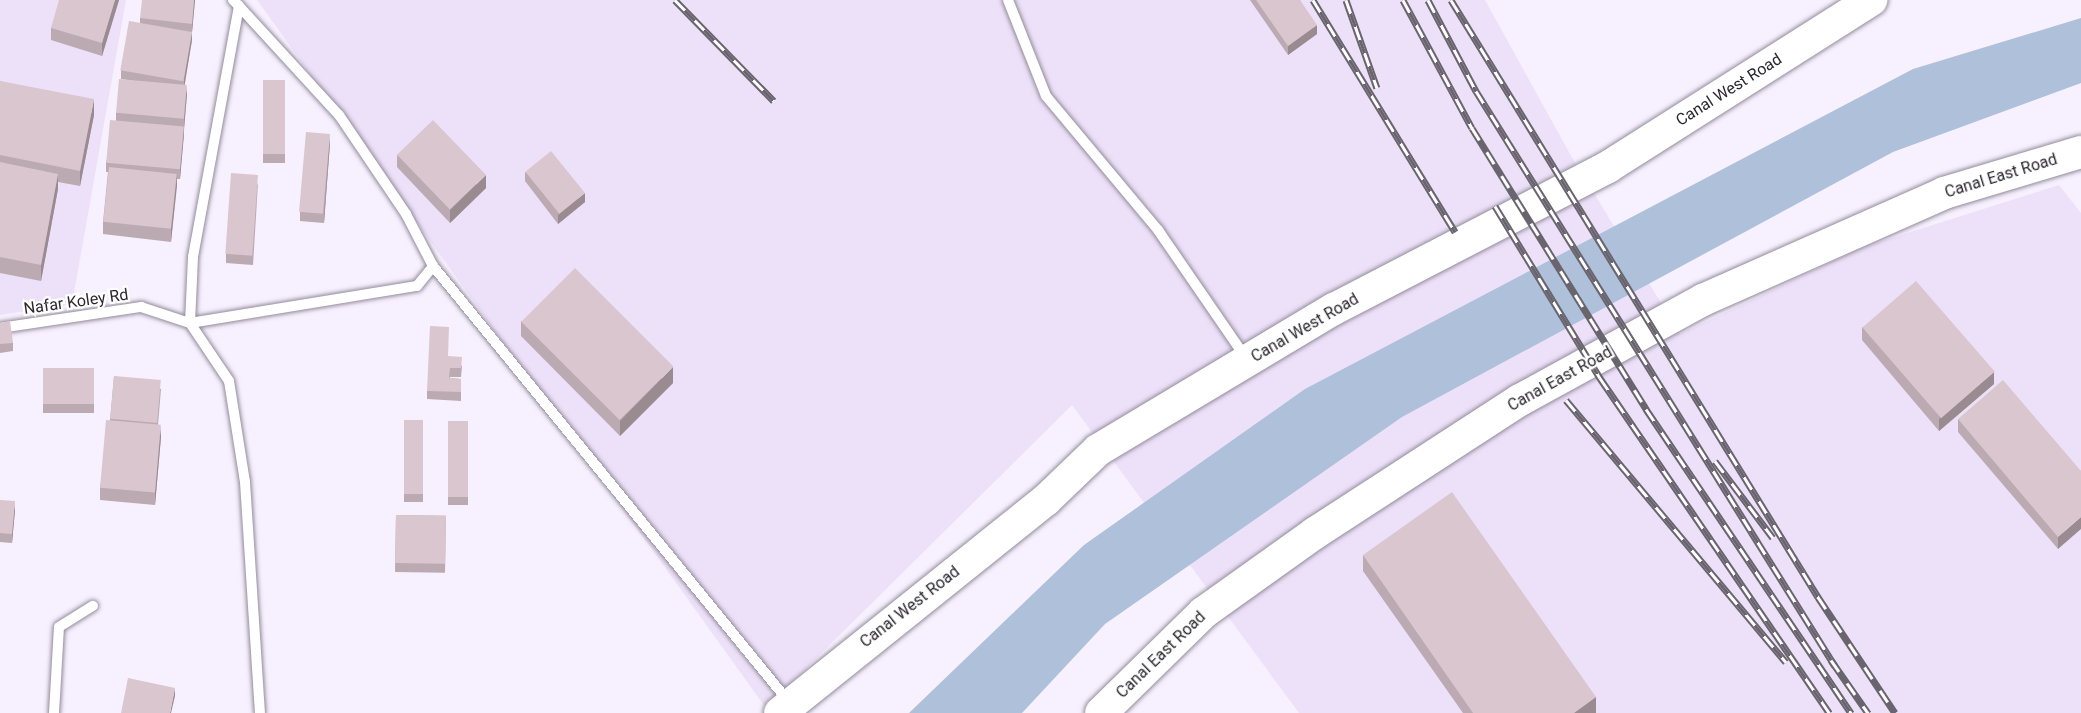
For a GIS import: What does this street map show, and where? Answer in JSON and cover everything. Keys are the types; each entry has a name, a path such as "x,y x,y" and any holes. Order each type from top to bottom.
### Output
{"street":[{"name":"Canal West Road","path":"784,707 1046,500 1098,450 1334,309 1608,167 1871,0"},
{"name":"Canal East Road","path":"1101,713 1203,613 1315,533 1520,400 1703,300 1933,198 2081,152"}],"lane":[{"path":"1008,0 1046,96 1158,230 1248,360"},
{"path":"236,3 339,115 406,214 433,266 784,707"},
{"path":"236,3 193,257 190,323 229,381 245,482 260,713"},
{"path":"190,323 417,286 433,266"},
{"name":"Nafar Koley Rd","path":"0,328 141,307 190,323"},
{"path":"54,713 59,627 93,606"}],"shaded area":[{"path":"0,0 126,0 72,304 0,315"},
{"path":"257,0 1485,0 1570,154 1680,334 1863,247 2059,185 2081,213 2081,713 1299,713 1072,405 766,708"}],"water":[{"path":"2081,18 2081,83 1893,152 1402,417 1105,624 1022,713 909,713 1084,545 1305,389 1913,69"}],"building":[{"path":"59,0 115,0 102,43 51,28"},
{"path":"142,0 194,0 192,24 140,18"},
{"path":"1256,0 1300,0 1317,25 1288,46"},
{"path":"129,21 192,32 183,81 120,70"},
{"path":"119,79 187,85 184,119 116,113"},
{"path":"263,80 285,80 285,154 263,154"},
{"path":"0,81 94,99 80,171 0,155"},
{"path":"110,120 184,126 180,169 106,163"},
{"path":"433,120 486,175 450,209 397,155"},
{"path":"306,132 330,134 323,214 299,212"},
{"path":"551,151 585,193 559,214 525,172"},
{"path":"0,162 58,174 41,265 0,257"},
{"path":"109,167 177,174 171,229 103,222"},
{"path":"231,173 258,175 252,256 225,254"},
{"path":"575,268 673,366 620,420 521,322"},
{"path":"1916,281 1995,372 1941,418 1862,328"},
{"path":"10,321 13,343 0,344 0,323"},
{"path":"430,326 449,327 448,356 462,357 461,368 450,368 449,378 461,379 461,392 427,391"},
{"path":"43,368 94,368 94,404 43,404"},
{"path":"114,376 161,380 157,423 110,419"},
{"path":"2003,380 2081,471 2081,517 2058,537 1958,419"},
{"path":"106,420 161,425 155,493 100,488"},
{"path":"404,420 423,420 423,494 404,494"},
{"path":"448,421 468,421 468,497 448,497"},
{"path":"1452,492 1596,697 1574,713 1473,713 1363,555"},
{"path":"0,500 15,501 12,534 0,533"},
{"path":"396,515 446,516 445,564 395,563"},
{"path":"128,678 175,688 170,713 121,713"}],"railway":[{"path":"675,0 774,101"},
{"path":"1313,0 1455,232"},
{"path":"1346,0 1377,88"},
{"path":"1403,0 1472,128 1646,409 1851,713"},
{"path":"1428,0 1476,91 1835,666"},
{"path":"1451,0 1818,597 1895,713"},
{"path":"1495,206 1600,378 1829,713"},
{"path":"1566,400 1786,662"},
{"path":"1715,461 1773,538"},
{"path":"1831,660 1868,713"}]}
